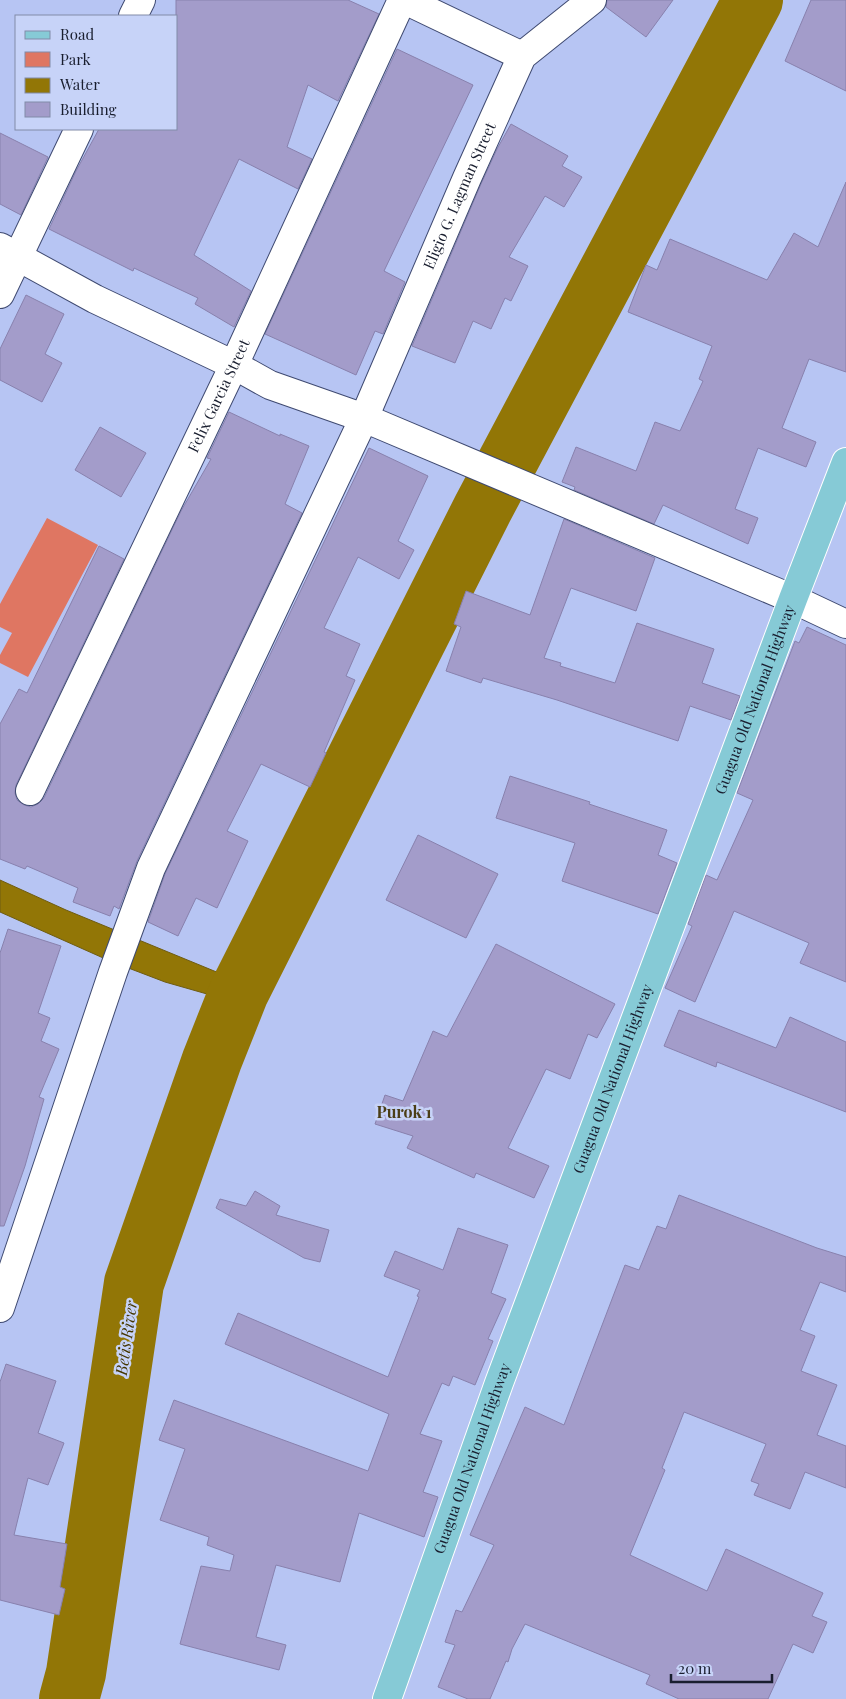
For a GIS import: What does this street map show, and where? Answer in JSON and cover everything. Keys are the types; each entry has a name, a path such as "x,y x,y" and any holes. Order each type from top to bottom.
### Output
{"main road":[{"name":"Guagua Old National Highway","path":"387,1699 500,1383 792,599 846,462"}],"street":[{"path":"134,15 141,0"},
{"path":"403,0 522,56"},
{"name":"Felix Garcia Street","path":"30,791 234,365 403,0"},
{"name":"Eligio G. Lagman Street","path":"0,1308 113,972 151,868 364,418 467,178 522,56 592,0"},
{"path":"0,294 9,253 78,130"},
{"path":"9,253 95,299 234,365 270,385 364,418 792,599 846,624"}],"green space":[{"path":"47,518 98,545 28,677 0,663 0,655 12,633 0,627 0,604"}],"water":[{"path":"0,880 66,910 219,973 229,987 207,994 165,982 110,961 0,912"}],"building":[{"path":"176,0 348,0 379,14 338,101 308,85 287,147 312,159 298,189 239,159 194,255 251,291 234,327 195,304 198,298 134,268 133,271 49,229 76,171 98,130 178,130 178,15 176,15"},
{"path":"607,0 673,0 646,37 606,7"},
{"path":"811,0 846,0 846,91 785,61"},
{"path":"397,49 473,85 384,271 405,282 383,334 375,331 356,375 265,334"},
{"path":"511,124 568,156 562,166 582,177 564,207 545,196 509,257 528,266 511,301 505,298 491,329 473,321 455,363 412,346 481,184"},
{"path":"0,133 48,157 21,215 0,204"},
{"path":"846,182 846,372 809,359 782,428 816,442 806,467 758,448 735,509 758,518 748,544 663,505 654,524 574,490 575,487 562,482 576,447 636,471 655,422 680,431 703,381 699,379 712,346 628,312 646,265 657,270 670,239 767,280 794,233 818,247"},
{"path":"26,295 64,314 45,354 62,363 42,402 0,380 0,349"},
{"path":"229,412 280,436 280,434 309,446 285,504 302,513 137,861 119,909 114,906 110,916 73,902 78,888 27,866 25,869 0,859 0,724 19,689 27,693 99,546 124,559 16,785 15,793 17,800 31,807 38,804 44,798 181,511 211,459 207,458"},
{"path":"100,427 146,453 121,497 75,470"},
{"path":"369,448 428,476 398,541 414,550 399,579 358,557 324,628 360,644 346,676 355,680 324,752 326,753 310,787 261,764 227,831 248,841 217,908 196,898 178,936 148,922 165,874"},
{"path":"564,519 655,558 636,611 571,588 544,658 561,663 560,666 615,683 637,623 714,649 702,683 740,696 731,720 690,706 678,741 557,700 483,678 481,683 446,671 461,627 454,624 466,591 530,615"},
{"path":"807,627 846,645 846,982 800,963 809,943 734,911 695,1002 665,988 692,926 688,924 706,875 717,880 753,800 737,793 795,641 799,643"},
{"path":"510,776 667,830 658,855 677,863 658,914 562,881 575,843 496,818"},
{"path":"418,835 498,874 466,938 386,900"},
{"path":"8,929 61,946 38,1013 50,1018 41,1041 59,1049 39,1097 44,1099 25,1166 4,1226 0,1226 0,953"},
{"path":"496,944 615,1004 597,1038 588,1034 570,1079 546,1069 508,1148 549,1166 534,1198 476,1173 474,1178 407,1148 413,1136 375,1124 385,1095 403,1101 433,1031 447,1037"},
{"path":"679,1010 776,1048 790,1017 846,1042 846,1112 717,1062 716,1067 664,1046"},
{"path":"255,1191 280,1206 276,1215 329,1230 320,1262 304,1258 216,1208 220,1199 246,1206"},
{"path":"679,1195 817,1248 846,1257 846,1292 820,1282 800,1330 815,1336 801,1371 837,1385 817,1435 846,1446 846,1488 805,1472 790,1509 754,1495 759,1484 751,1481 766,1444 684,1412 662,1468 665,1470 630,1555 707,1591 726,1549 823,1593 812,1616 827,1622 813,1653 793,1644 768,1699 679,1699 646,1684 650,1675 525,1624 512,1649 508,1662 506,1661 490,1699 468,1699 438,1687 455,1645 445,1642 456,1610 462,1612 494,1545 470,1535 525,1407 564,1425 625,1265 639,1270 657,1226 666,1229"},
{"path":"458,1228 508,1245 491,1293 506,1299 488,1339 493,1341 475,1385 453,1376 449,1386 442,1383 420,1434 442,1441 423,1492 438,1497 424,1537 359,1513 340,1582 276,1565 256,1637 286,1645 279,1670 180,1644 201,1566 230,1571 234,1555 207,1545 209,1537 160,1520 185,1449 159,1440 174,1400 368,1471 389,1414 225,1344 238,1313 388,1377 420,1290 384,1276 395,1251 443,1270"},
{"path":"6,1364 56,1381 38,1433 64,1443 48,1485 28,1478 14,1535 67,1544 60,1587 65,1589 59,1615 0,1600 0,1382"}],"waterway":[{"name":"Betis River","path":"69,1699 76,1673 134,1283 212,1060 239,992 483,508 753,0"}],"district":[{"name":"Purok 1","path":"404,1112"}]}
